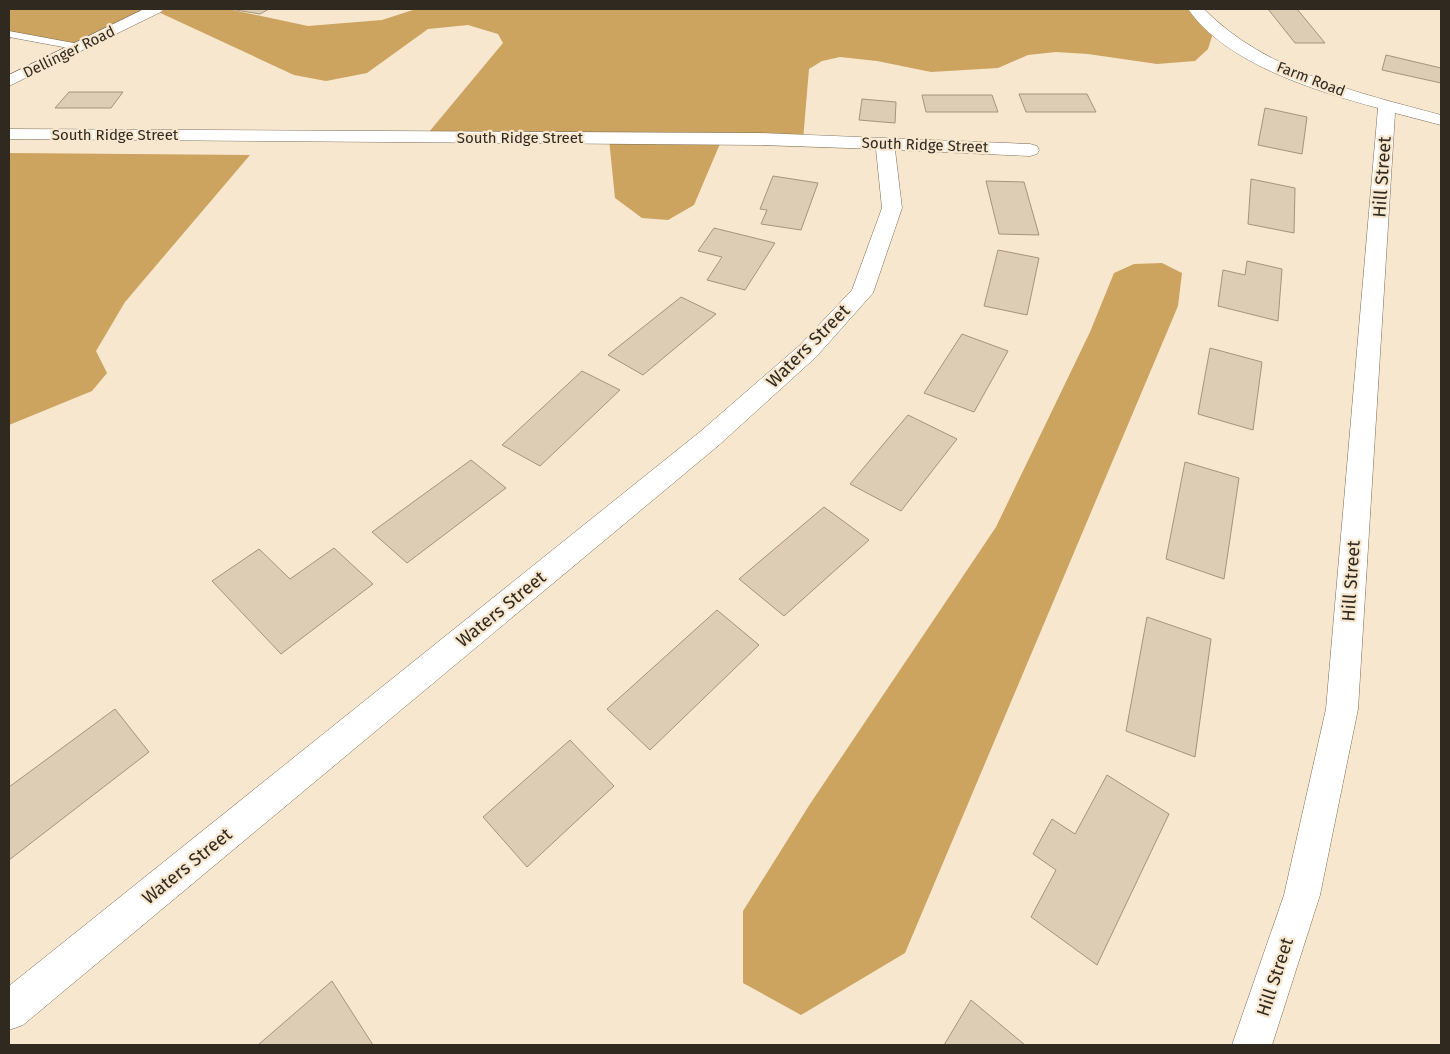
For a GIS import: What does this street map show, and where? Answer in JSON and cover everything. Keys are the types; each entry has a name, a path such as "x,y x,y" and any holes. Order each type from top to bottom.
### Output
{"street":[{"name":"Dellinger Road","path":"9,82 156,9"},
{"name":"Farm Road","path":"1196,9 1214,30 1240,48 1280,68 1387,106 1441,120"},
{"name":"Hill Street","path":"1252,1045 1302,896 1342,709 1387,106"},
{"name":"South Ridge Street","path":"9,134 759,139 1030,150"},
{"name":"Waters Street","path":"9,1011 710,438 808,350 862,293 881,243 892,208 885,144"}],"lane":[{"path":"9,34 79,47"}],"shaded area":[{"path":"9,9 228,9 308,26 382,20 416,9 1192,9 1197,10 1214,30 1208,49 1195,61 1157,64 1088,54 1056,52 1028,55 998,68 931,72 877,61 840,57 822,61 809,69 803,140 722,139 694,205 668,220 642,218 615,198 609,139 424,138 503,43 498,34 468,25 428,29 367,73 326,81 294,75 154,10 79,47 19,36 9,39"},
{"path":"9,153 250,155 125,302 96,351 107,373 92,391 9,425"},
{"path":"1162,263 1182,273 1178,306 905,953 801,1015 743,983 743,911 810,804 996,527 1090,332 1114,273 1134,264"}],"building":[{"path":"230,9 269,9 260,14"},
{"path":"1268,9 1297,9 1325,43 1295,43"},
{"path":"1386,55 1441,68 1441,83 1382,70"},
{"path":"69,92 123,92 111,108 55,108"},
{"path":"1019,94 1087,94 1096,112 1026,112"},
{"path":"922,95 992,95 998,112 926,112"},
{"path":"862,99 896,102 895,123 859,120"},
{"path":"1265,108 1307,117 1302,154 1258,145"},
{"path":"773,176 818,183 801,230 761,224 767,210 760,209"},
{"path":"1251,179 1295,188 1294,233 1248,224"},
{"path":"986,181 1024,182 1039,235 999,234"},
{"path":"714,228 775,243 745,290 707,280 722,257 698,251"},
{"path":"998,250 1039,258 1027,315 984,306"},
{"path":"1247,261 1282,269 1278,321 1218,306 1223,270 1245,275"},
{"path":"681,297 716,314 643,375 608,355"},
{"path":"962,334 1008,351 974,412 924,393"},
{"path":"1210,348 1262,362 1253,430 1198,414"},
{"path":"582,371 620,390 540,466 502,445"},
{"path":"908,415 957,439 901,511 850,484"},
{"path":"471,460 506,488 407,563 372,532"},
{"path":"1185,462 1239,478 1224,579 1166,559"},
{"path":"824,507 869,540 784,616 739,579"},
{"path":"334,548 373,584 281,654 212,581 259,549 290,579"},
{"path":"717,610 759,645 650,750 607,709"},
{"path":"1147,617 1211,639 1195,757 1126,731"},
{"path":"115,709 149,752 9,860 9,787"},
{"path":"570,740 614,786 527,867 483,817"},
{"path":"1107,775 1169,814 1097,965 1031,917 1056,870 1033,854 1052,819 1075,834"},
{"path":"332,981 373,1045 258,1045"},
{"path":"971,1000 1025,1045 944,1045"}]}
